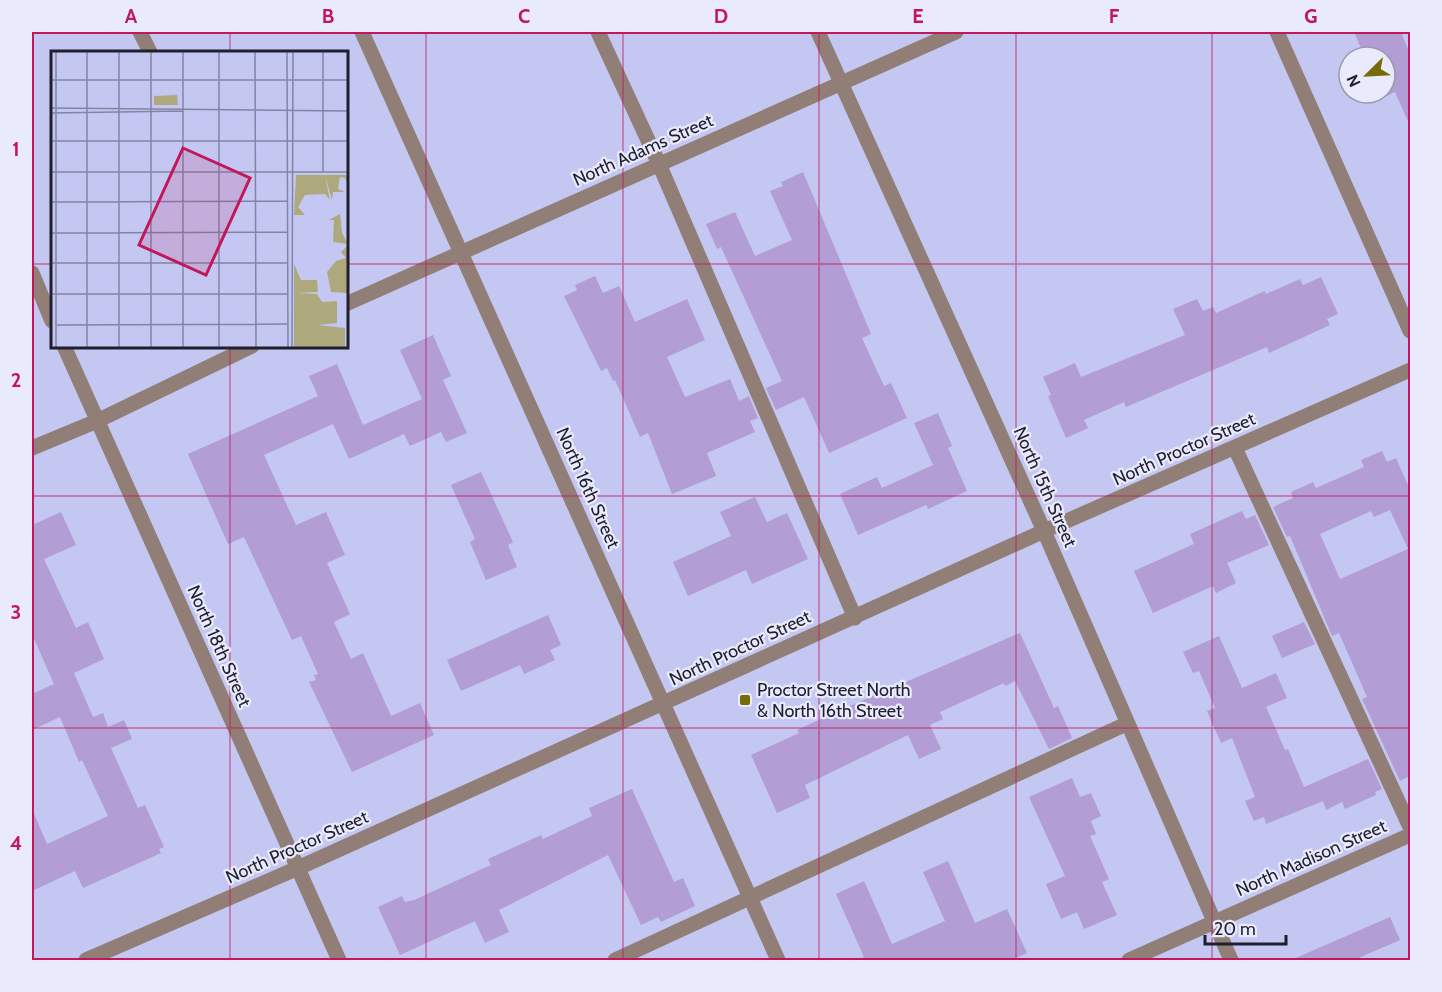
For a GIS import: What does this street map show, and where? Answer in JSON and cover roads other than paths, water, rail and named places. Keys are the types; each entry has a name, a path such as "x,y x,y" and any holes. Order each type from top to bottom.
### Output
{"street":[{"path":"140,32 150,51"},
{"name":"North 16th Street","path":"362,32 459,253 665,704 778,960"},
{"path":"598,32 660,164 855,618"},
{"name":"North 15th Street","path":"818,32 1044,531 1126,724 1231,960"},
{"name":"North Adams Street","path":"348,303 956,32"},
{"path":"1277,32 1410,331"},
{"path":"32,273 51,319"},
{"name":"North 18th Street","path":"65,348 339,960"},
{"path":"32,448 97,421 248,348"},
{"name":"North Proctor Street","path":"86,960 298,868 1044,531 1410,370"},
{"path":"1235,448 1410,827"},
{"path":"615,960 1126,724"},
{"name":"North Madison Street","path":"1129,960 1410,835"}],"place":[{"name":"Proctor Street North & North 16th Street","path":"745,700"}]}
